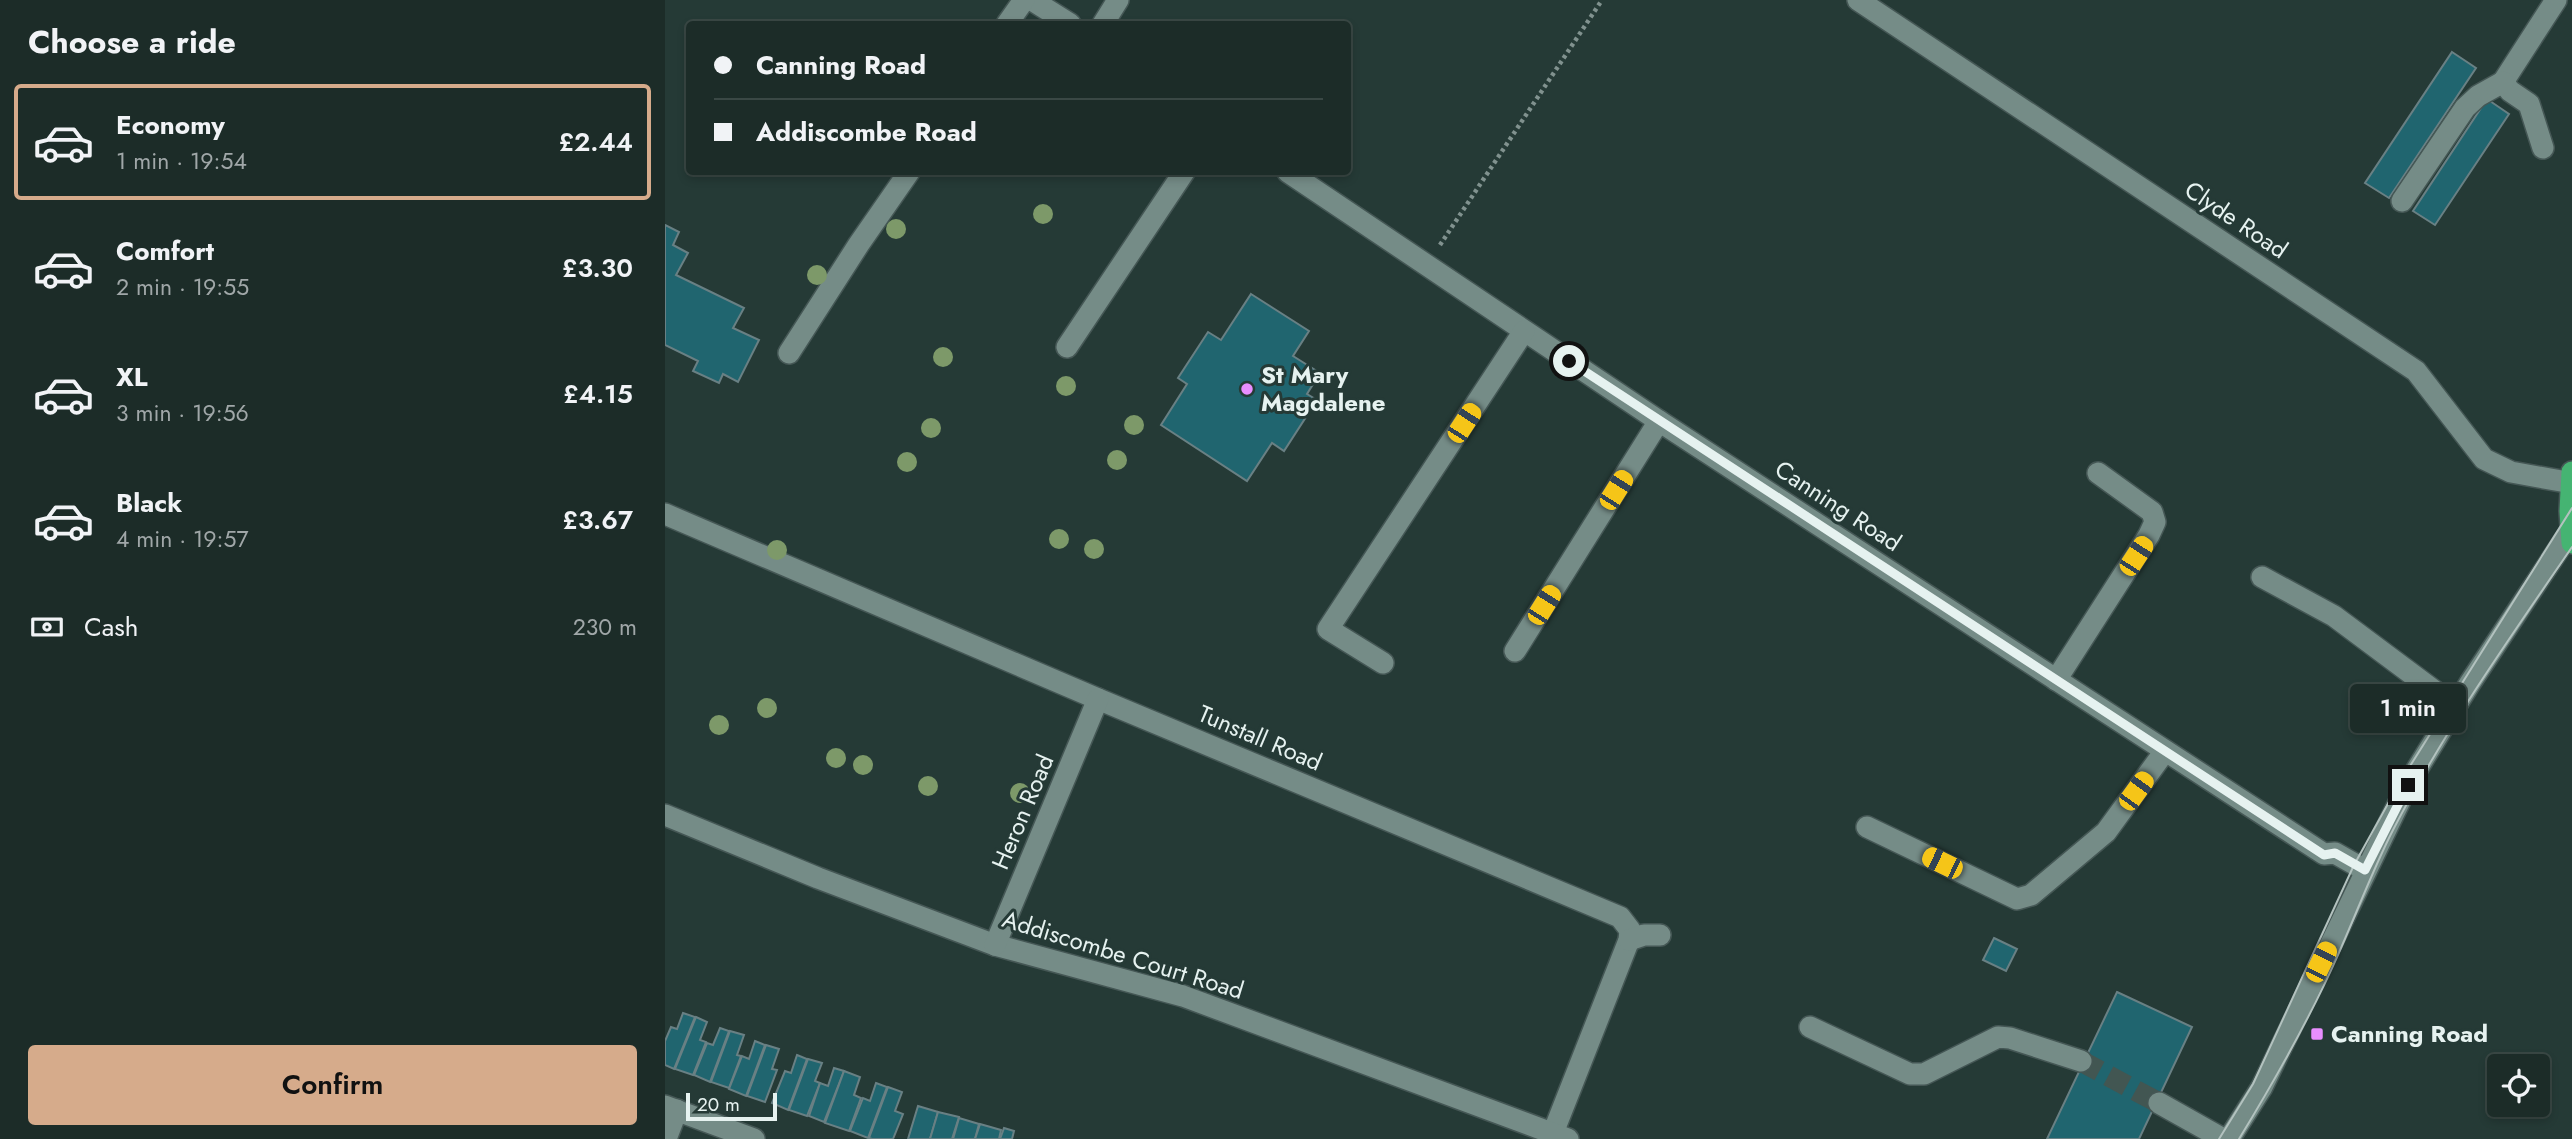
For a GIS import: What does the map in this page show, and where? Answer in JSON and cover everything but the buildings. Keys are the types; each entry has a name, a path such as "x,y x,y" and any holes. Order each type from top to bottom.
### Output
{"highway":[{"path":"2572,479 2572,534"}],"street":[{"path":"1009,21 1024,0"},
{"path":"1032,0 1065,21"},
{"path":"1105,21 1118,0"},
{"name":"Clyde Road","path":"1858,0 2416,371 2484,459 2511,472 2572,479"},
{"path":"2402,201 2465,108 2478,96 2503,82 2556,0"},
{"path":"2503,82 2510,91 2529,104 2543,148"},
{"path":"789,353 907,175"},
{"path":"1067,347 1182,175"},
{"name":"Canning Road","path":"1292,175 1659,421 2324,855 2335,853 2365,870"},
{"path":"1383,663 1328,629 1524,331"},
{"path":"1515,651 1659,421"},
{"path":"2056,680 2149,536 2155,522 2152,512 2098,473"},
{"name":"Tunstall Road","path":"665,514 1620,917 1630,930 1629,940"},
{"path":"2229,1139 2262,1087 2408,785 2456,706 2572,534"},
{"path":"2262,577 2334,616 2456,706"},
{"name":"Heron Road","path":"995,945 1098,699"},
{"path":"1867,827 2017,899 2031,895 2106,832 2165,751"},
{"name":"Addiscombe Court Road","path":"665,815 818,878 995,945 1183,996 1561,1136"},
{"path":"1561,1136 1629,940 1644,935 1660,935"},
{"path":"1810,1027 1910,1074 1924,1074 1998,1037 2010,1038 2081,1062"},
{"path":"2159,1103 2223,1139"},
{"path":"666,1139 671,1108 754,1139"}],"path":[{"path":"1426,265 1602,0"}],"tunnel":[{"path":"2081,1061 2159,1103"}],"tram line":[{"path":"2219,1139 2253,1084 2354,865 2400,782 2572,508"},
{"path":"2239,1139 2315,1004 2385,846 2413,793 2478,686 2572,547"}],"place":[{"name":"St Mary Magdalene","path":"1247,389"},
{"name":"Canning Road","path":"2317,1034"}],"route":[{"path":"1569,361 2324,855 2335,853 2365,870 2408,785"}]}
